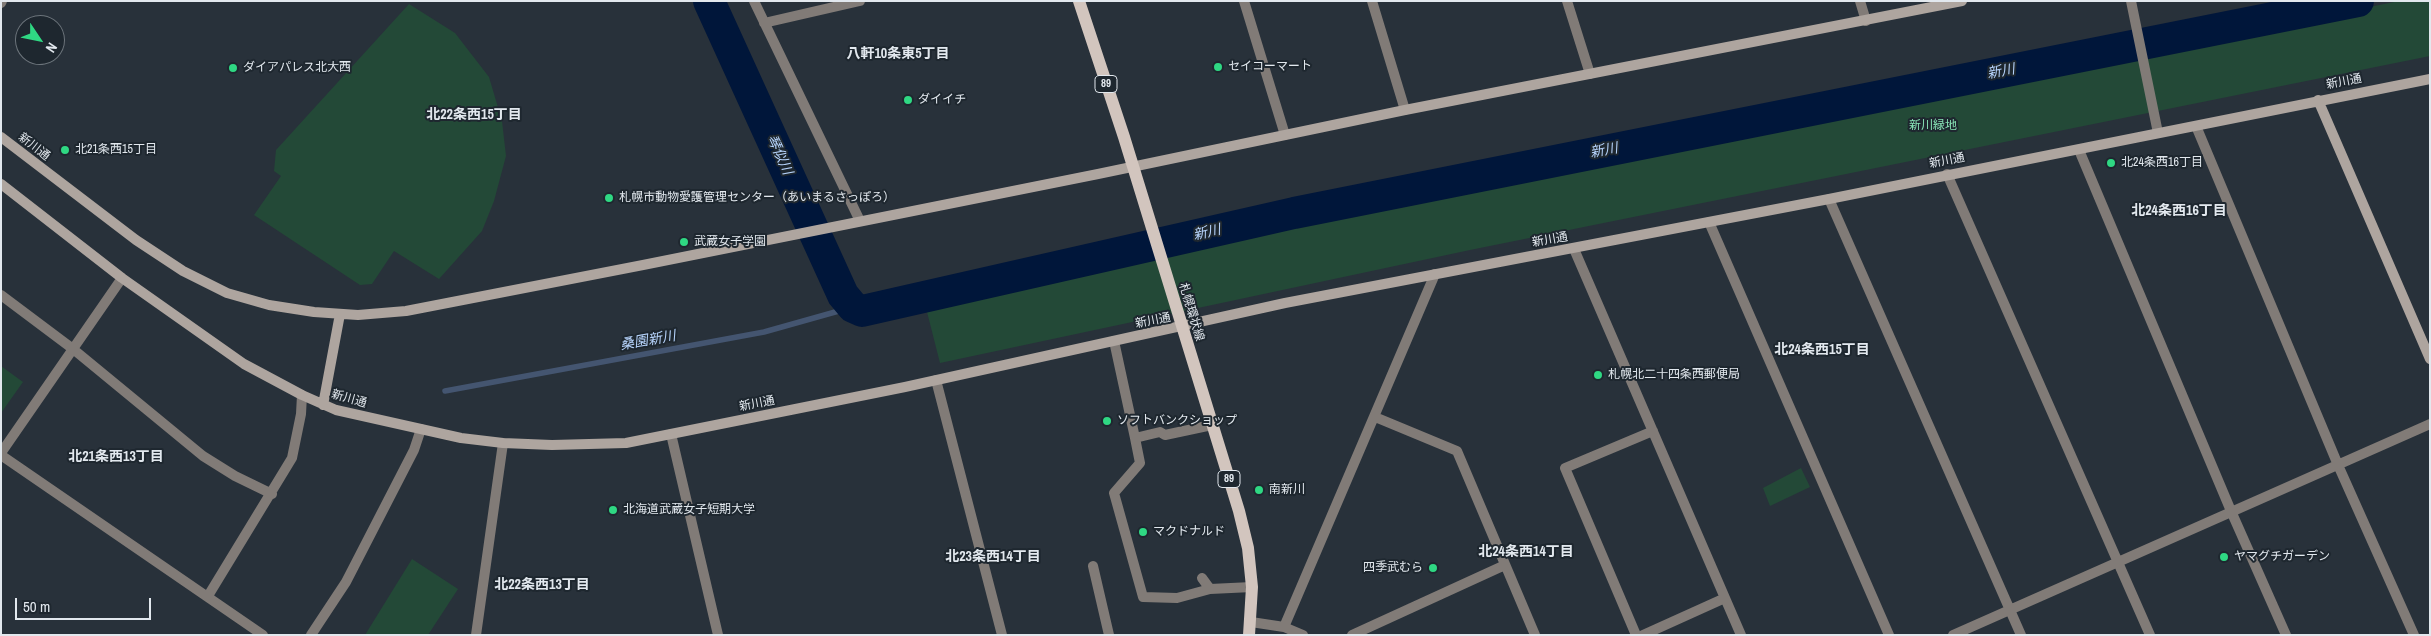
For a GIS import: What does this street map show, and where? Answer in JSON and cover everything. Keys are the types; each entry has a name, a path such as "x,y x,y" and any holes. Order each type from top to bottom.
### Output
{"main road":[{"name":"札幌環状線","path":"1079,1 1133,167 1239,511 1248,548 1252,587 1250,628"}],"street":[{"path":"754,1 855,222"},
{"path":"764,23 860,1"},
{"path":"1244,1 1285,135"},
{"path":"1372,1 1405,110"},
{"path":"1568,1 1590,74"},
{"path":"1860,1 1866,21"},
{"name":"新川通","path":"1,137 136,240 183,271 227,293 270,305 314,312 358,315 406,311 1133,167 1405,110 1962,1"},
{"path":"2132,1 2158,133"},
{"name":"新川通","path":"1,184 122,278 244,364 323,405 336,410 461,438 503,443 552,445 626,443 936,380 1182,328 1285,304 2079,150 2318,100 2430,79"},
{"path":"2318,100 2430,359"},
{"path":"2196,126 2338,464 2414,635"},
{"path":"2079,150 2231,511 2286,635"},
{"path":"1948,174 2150,635"},
{"path":"1829,199 2020,635"},
{"path":"1709,222 1889,635"},
{"path":"1574,249 1741,635"},
{"path":"1284,627 1435,274"},
{"path":"122,278 106,304 72,349 1,454 263,635"},
{"path":"1,295 72,349 203,456 234,476 272,494"},
{"path":"323,405 340,314"},
{"path":"1114,341 1140,463 1114,493 1143,597 1176,598 1210,589 1252,587"},
{"path":"936,380 1002,635"},
{"path":"208,596 272,494 292,458 301,414 302,395"},
{"path":"1375,417 1457,451 1535,635"},
{"path":"1135,438 1160,432 1165,435 1212,424"},
{"path":"1953,635 2430,424"},
{"path":"310,635 346,582 414,450 421,429"},
{"path":"1636,635 1565,468 1653,431"},
{"path":"671,434 718,635"},
{"path":"476,635 503,443"},
{"path":"1352,635 1505,565"},
{"path":"1093,566 1109,635"},
{"path":"1202,578 1210,589"},
{"path":"1643,635 1725,598"},
{"path":"1250,628 1284,627 1302,635"}],"green space":[{"name":"新川緑地","path":"2399,1 2430,1 2430,56 1470,250 940,363 926,308 1480,188"},
{"path":"409,4 455,33 489,77 502,121 506,156 494,201 482,231 439,279 394,251 372,284 360,285 254,215 281,176 274,171 276,150"},
{"path":"1,366 23,382 1,413"},
{"path":"1801,468 1810,487 1770,506 1763,488"},
{"path":"412,559 458,589 428,635 365,635"}],"waterway":[{"name":"新川","path":"709,1 843,295 853,307 862,311 1294,213 2358,1"},
{"name":"桑園新川","path":"445,391 764,332 853,307"}],"place":[{"name":"セイコーマート","path":"1218,67"},
{"name":"ダイアパレス北大西","path":"233,68"},
{"name":"ダイイチ","path":"908,100"},
{"name":"北21条西15丁目","path":"65,150"},
{"name":"北24条西16丁目","path":"2111,163"},
{"name":"札幌市動物愛護管理センター（あいまるさっぽろ）","path":"609,198"},
{"name":"武蔵女子学園","path":"684,242"},
{"name":"札幌北二十四条西郵便局","path":"1598,375"},
{"name":"ソフトバンクショップ","path":"1107,421"},
{"name":"南新川","path":"1259,490"},
{"name":"北海道武蔵女子短期大学","path":"613,510"},
{"name":"マクドナルド","path":"1143,532"},
{"name":"ヤマグチガーデン","path":"2224,557"},
{"name":"四季武むら","path":"1433,568"}],"district":[{"name":"八軒10条東5丁目","path":"898,54"},
{"name":"北22条西15丁目","path":"474,115"},
{"name":"北24条西16丁目","path":"2179,211"},
{"name":"北24条西15丁目","path":"1822,350"},
{"name":"北21条西13丁目","path":"116,457"},
{"name":"北24条西14丁目","path":"1526,552"},
{"name":"北23条西14丁目","path":"993,557"},
{"name":"北22条西13丁目","path":"542,585"}],"water label":[{"name":"琴似川","path":"779,155"}]}
